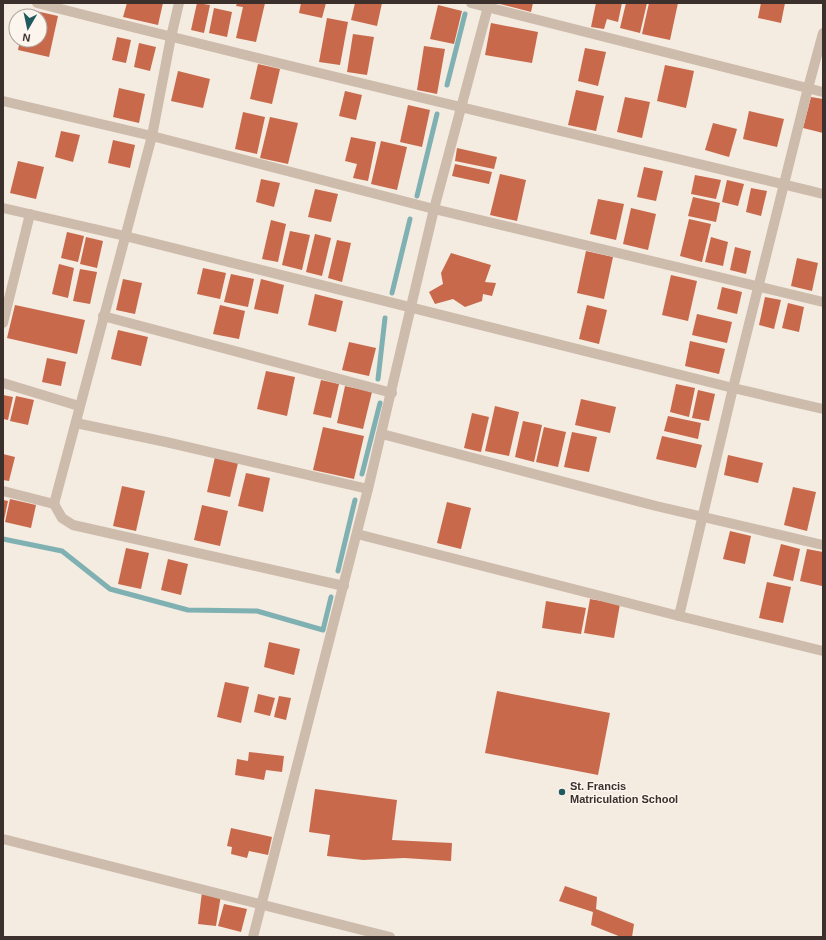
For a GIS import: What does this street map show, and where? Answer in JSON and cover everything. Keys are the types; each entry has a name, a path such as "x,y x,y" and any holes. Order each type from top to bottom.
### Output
{"street":[{"path":"37,3 461,108 823,194"},
{"path":"179,3 152,136 54,504 62,518 73,525 344,586"},
{"path":"471,3 488,5 823,92"},
{"path":"252,937 262,905 344,586 392,393 434,209 488,5"},
{"path":"679,616 733,388 823,33"},
{"path":"3,100 152,136 434,209 823,302"},
{"path":"3,208 125,236 733,388 823,409"},
{"path":"3,323 30,214"},
{"path":"103,316 392,393"},
{"path":"3,383 79,406"},
{"path":"76,423 166,442 368,489"},
{"path":"382,434 656,506 823,545"},
{"path":"3,491 54,504"},
{"path":"357,534 823,651"},
{"path":"3,839 390,937"}],"building":[{"path":"127,3 163,3 158,25 123,17"},
{"path":"197,3 210,5 204,33 191,30"},
{"path":"237,3 265,3 256,42 236,38 243,7 236,6"},
{"path":"301,3 326,3 322,18 299,13"},
{"path":"355,3 382,3 377,26 351,20"},
{"path":"496,3 533,3 531,12"},
{"path":"596,3 622,3 618,22 607,19 604,29 591,27"},
{"path":"626,3 647,3 640,33 620,28"},
{"path":"649,3 678,3 670,40 642,34"},
{"path":"761,3 785,3 781,23 758,18"},
{"path":"438,5 462,11 454,44 430,39"},
{"path":"214,8 232,12 227,37 209,33"},
{"path":"48,14 58,16 49,57 18,50 18,48 48,48"},
{"path":"327,18 348,22 340,65 319,62"},
{"path":"491,23 538,32 532,63 485,55"},
{"path":"353,34 374,37 367,75 347,72"},
{"path":"117,37 131,40 126,63 112,60"},
{"path":"139,43 156,47 150,71 134,67"},
{"path":"424,46 445,49 437,94 417,90"},
{"path":"585,48 606,52 598,86 578,81"},
{"path":"258,64 280,69 272,104 250,99"},
{"path":"665,65 694,71 686,108 657,101"},
{"path":"178,71 210,79 203,108 171,101"},
{"path":"119,88 145,94 139,123 113,117"},
{"path":"576,90 604,96 596,131 568,125"},
{"path":"345,91 362,95 356,120 339,116"},
{"path":"625,97 650,102 642,138 617,132"},
{"path":"811,97 823,99 823,133 803,128"},
{"path":"408,105 430,110 422,147 400,142"},
{"path":"749,111 784,119 777,147 743,139"},
{"path":"243,112 265,117 257,154 235,149"},
{"path":"270,117 298,123 288,164 260,158"},
{"path":"713,123 737,129 729,157 705,150"},
{"path":"61,131 80,135 73,162 55,157"},
{"path":"351,137 376,142 368,181 353,178 357,164 345,161"},
{"path":"113,140 135,145 130,168 108,163"},
{"path":"381,141 407,147 397,190 371,184"},
{"path":"457,148 497,157 494,169 455,161"},
{"path":"18,161 44,167 36,199 10,193"},
{"path":"455,164 492,172 489,184 452,176"},
{"path":"644,167 663,171 656,201 637,197"},
{"path":"500,174 526,180 517,221 490,215"},
{"path":"695,175 721,180 716,199 691,194"},
{"path":"261,179 280,183 274,207 256,202"},
{"path":"727,180 744,184 738,206 722,202"},
{"path":"751,188 767,191 761,216 746,212"},
{"path":"315,189 338,194 331,222 308,217"},
{"path":"693,197 720,203 716,222 688,216"},
{"path":"598,199 624,204 616,240 590,234"},
{"path":"631,208 656,214 648,250 623,244"},
{"path":"689,219 711,224 702,262 680,256"},
{"path":"271,220 286,224 278,262 262,259"},
{"path":"290,231 310,235 302,270 282,265"},
{"path":"67,232 84,236 78,262 61,258"},
{"path":"315,234 331,238 322,276 306,272"},
{"path":"86,237 103,241 97,268 80,264"},
{"path":"711,237 728,242 723,266 705,262"},
{"path":"337,240 351,243 342,282 328,278"},
{"path":"735,247 751,251 746,274 730,270"},
{"path":"586,251 613,257 604,299 577,293"},
{"path":"451,253 491,265 485,282 496,283 492,296 483,294 482,301 465,307 453,299 435,304 429,292 443,284 441,273"},
{"path":"797,258 818,263 812,291 791,286"},
{"path":"59,264 74,268 68,298 52,294"},
{"path":"203,268 226,273 220,299 197,294"},
{"path":"80,269 97,272 90,304 73,301"},
{"path":"231,274 254,279 248,307 224,302"},
{"path":"671,275 697,281 688,321 662,315"},
{"path":"123,279 142,283 135,314 116,310"},
{"path":"261,279 284,285 278,314 254,309"},
{"path":"722,287 742,292 737,314 717,309"},
{"path":"315,294 343,301 336,332 308,325"},
{"path":"765,297 781,300 774,329 759,325"},
{"path":"788,303 804,307 799,332 782,328"},
{"path":"15,305 85,320 77,354 7,338"},
{"path":"220,305 245,311 239,339 213,334"},
{"path":"587,305 607,310 599,344 579,339"},
{"path":"697,314 732,322 727,343 692,335"},
{"path":"118,330 148,337 141,366 111,359"},
{"path":"690,341 725,349 719,374 685,366"},
{"path":"349,342 376,348 369,376 342,370"},
{"path":"47,358 66,362 61,386 42,382"},
{"path":"266,371 295,377 287,416 257,409"},
{"path":"321,380 339,384 331,418 313,414"},
{"path":"676,384 695,388 689,417 670,412"},
{"path":"345,386 372,392 363,429 337,423"},
{"path":"698,390 715,394 709,421 692,418"},
{"path":"3,395 13,397 8,420 3,419"},
{"path":"16,396 34,400 28,425 10,421"},
{"path":"581,399 616,407 610,433 575,425"},
{"path":"495,406 519,412 509,456 485,451"},
{"path":"472,413 489,417 481,452 464,448"},
{"path":"668,416 701,423 698,439 664,431"},
{"path":"523,421 542,425 534,462 515,457"},
{"path":"323,427 364,436 354,479 313,470"},
{"path":"544,427 566,432 558,467 536,462"},
{"path":"572,432 597,437 589,472 564,467"},
{"path":"662,436 702,445 696,468 656,459"},
{"path":"3,454 15,457 9,481 3,480"},
{"path":"728,455 763,463 758,483 724,475"},
{"path":"215,457 238,463 230,497 207,492"},
{"path":"246,473 270,478 263,512 238,506"},
{"path":"122,486 145,491 136,531 113,526"},
{"path":"793,487 816,492 807,531 784,525"},
{"path":"10,499 36,505 31,528 5,522"},
{"path":"3,500 8,501 4,520 3,520"},
{"path":"447,502 471,508 461,549 437,543"},
{"path":"202,505 228,511 220,546 194,540"},
{"path":"730,531 751,536 745,564 723,559"},
{"path":"781,544 800,549 793,581 773,576"},
{"path":"126,548 149,553 141,589 118,584"},
{"path":"807,549 823,552 822,586 800,581"},
{"path":"168,559 188,564 181,595 161,590"},
{"path":"767,582 791,587 783,623 759,618"},
{"path":"590,599 620,604 614,638 584,633"},
{"path":"546,601 586,608 581,634 542,628"},
{"path":"269,642 300,649 294,675 264,667"},
{"path":"225,682 249,687 241,723 217,717"},
{"path":"497,691 610,713 598,775 485,753"},
{"path":"258,694 275,698 270,716 254,712"},
{"path":"279,696 291,698 286,720 274,717"},
{"path":"249,752 284,756 282,772 266,770 264,780 235,775 237,759 248,761"},
{"path":"315,789 397,800 392,840 452,843 451,861 404,858 363,860 327,856 330,835 309,832"},
{"path":"231,828 272,837 268,855 249,851 247,858 231,854 232,847 227,846"},
{"path":"565,886 597,897 596,909 634,924 632,937 621,937 591,925 593,912 559,901"},
{"path":"202,892 221,895 216,926 198,924"},
{"path":"224,904 247,909 241,932 218,926"}],"waterway":[{"path":"447,85 465,14"},
{"path":"417,196 437,114"},
{"path":"392,293 410,219"},
{"path":"378,379 385,318"},
{"path":"362,474 380,403"},
{"path":"338,571 355,500"},
{"path":"3,539 62,551 110,589 188,610 257,611 323,630 331,597"}],"place":[{"name":"St. Francis Matriculation School","path":"562,792"}]}
